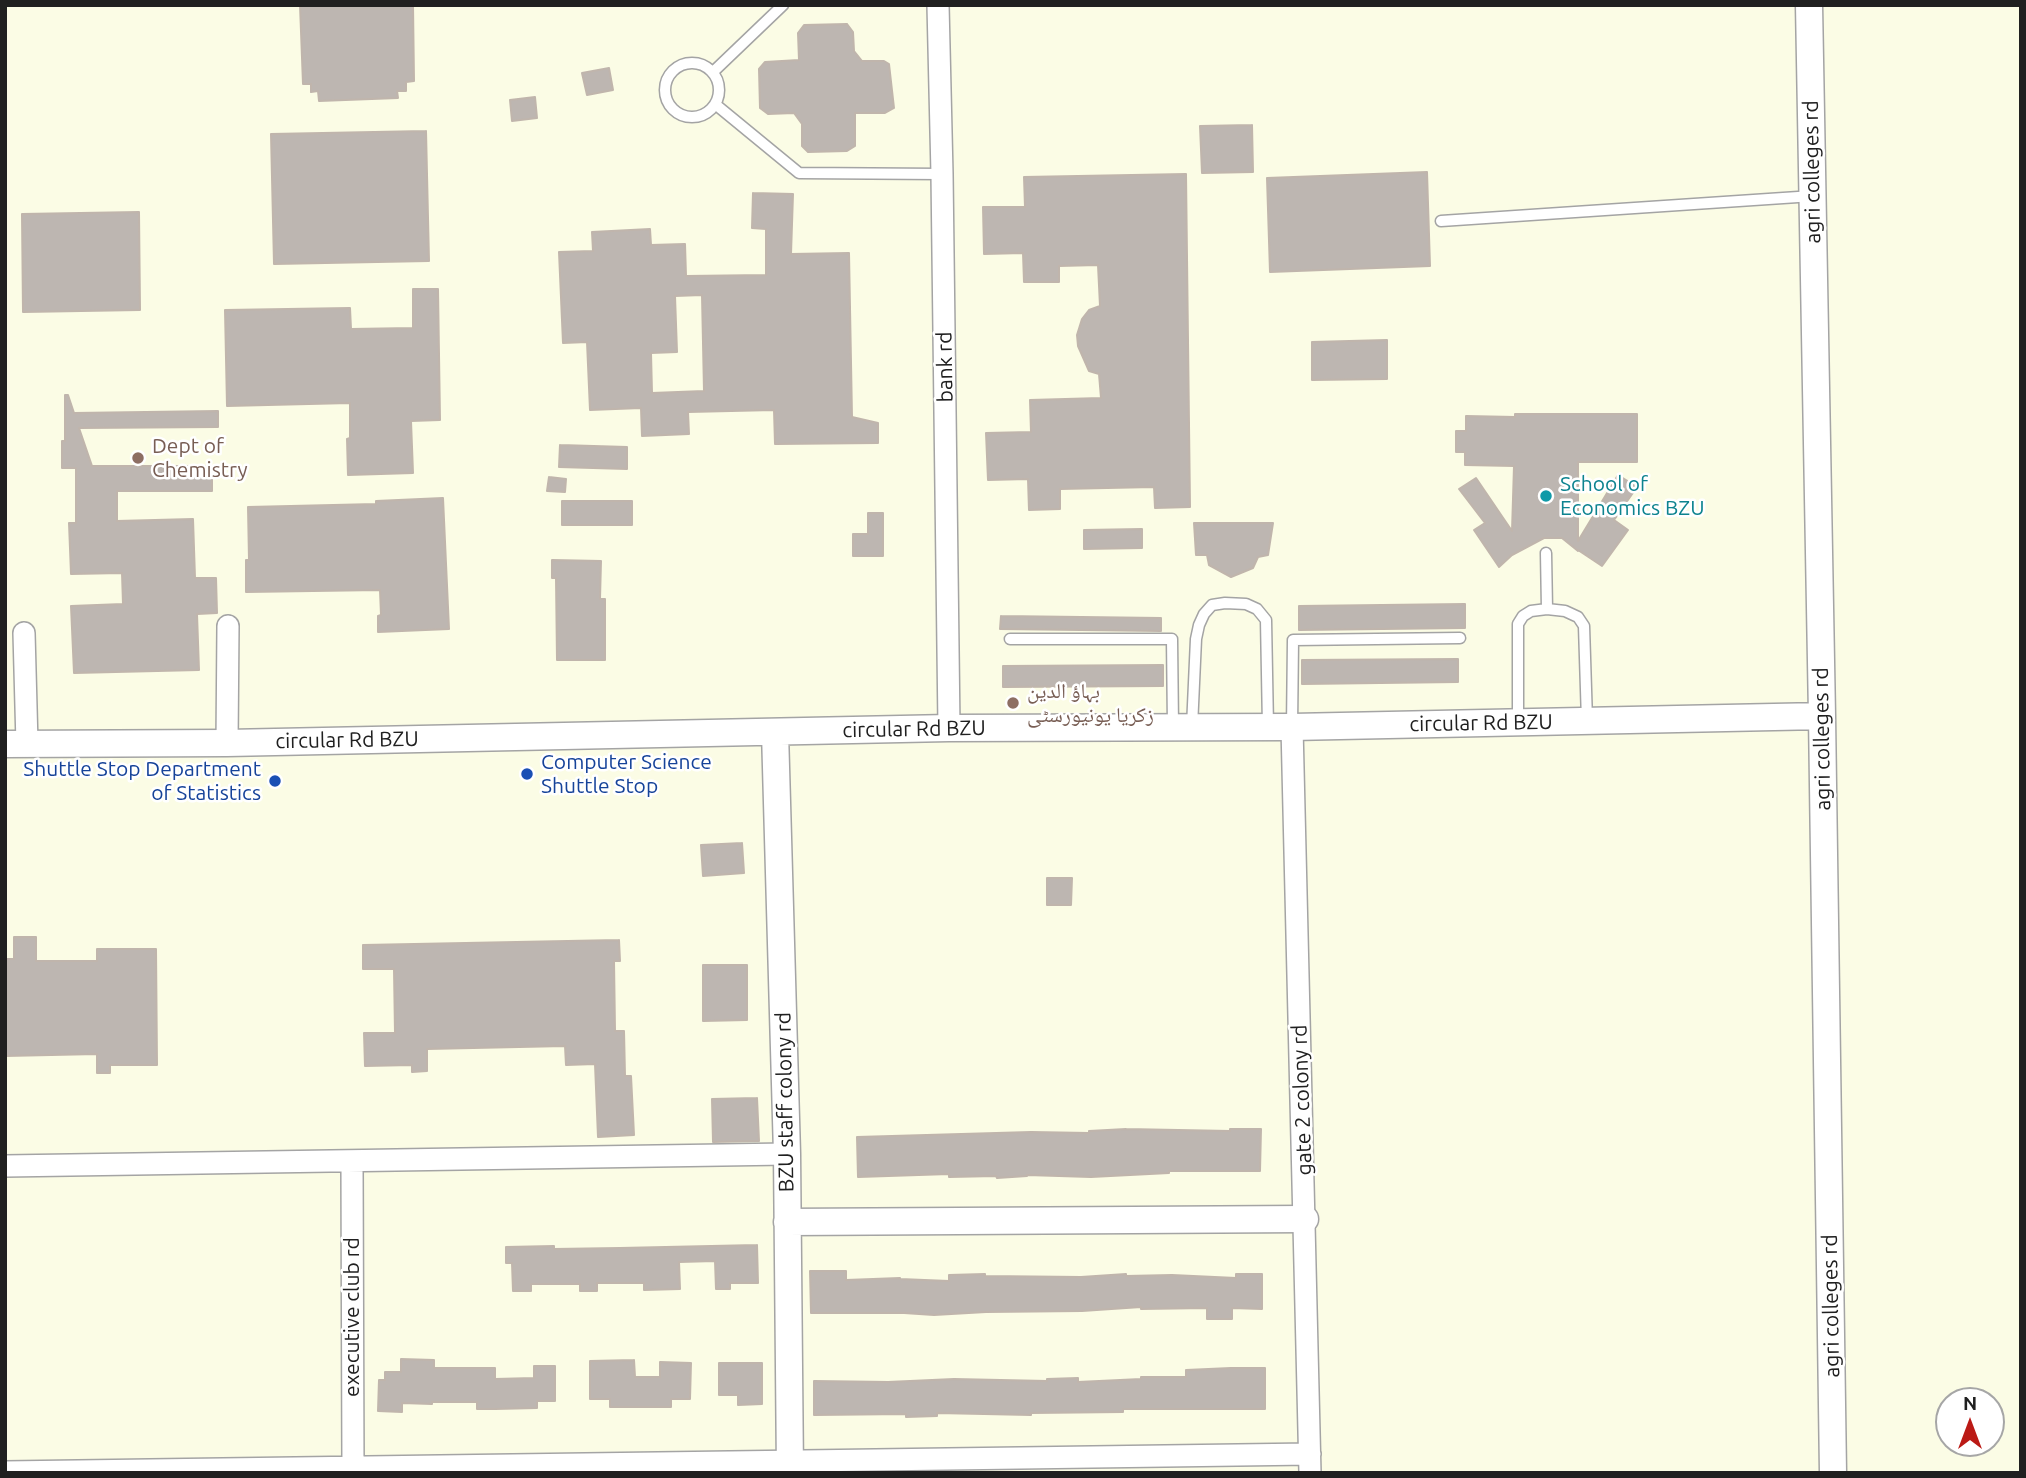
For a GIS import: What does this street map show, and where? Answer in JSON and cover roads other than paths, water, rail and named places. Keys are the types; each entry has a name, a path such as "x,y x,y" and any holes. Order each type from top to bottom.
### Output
{"street":[{"name":"bank rd","path":"938,5 948,728"},
{"name":"agri colleges rd","path":"1809,5 1833,1473"},
{"path":"227,743 228,626"},
{"path":"16,744 24,633"},
{"name":"circular Rd BZU","path":"16,744 227,743 948,728 1280,727 1822,716"},
{"name":"gate 2 colony rd","path":"1280,727 1305,1219 1310,1464"},
{"name":"BZU staff colony rd","path":"775,732 786,1154 790,1467"},
{"path":"5,1166 786,1154"},
{"name":"executive club rd","path":"352,1161 353,1470"},
{"path":"787,1222 1305,1219"},
{"path":"5,1472 1310,1464"}],"lane":[{"path":"713,72 782,5"},
{"path":"698,64 713,72 719,87 715,104 703,115 686,116 672,107 665,92 669,76 682,65 698,64"},
{"path":"715,104 799,173 942,174"},
{"path":"1441,221 1813,196"},
{"path":"1546,553 1547,608"},
{"path":"1182,727 1199,625 1212,605 1225,603 1246,604 1257,609 1266,620 1280,727"},
{"path":"1518,722 1518,624 1523,616 1531,611 1547,608 1565,611 1578,617 1584,626 1587,721"},
{"path":"1280,727 1293,640 1460,638"},
{"path":"1010,639 1172,639 1182,727"}],"place":[{"name":"Dept of Chemistry","path":"138,458"},
{"name":"School of Economics BZU","path":"1546,496"},
{"name":"بہاؤ الدین زکریا یونیورسٹی","path":"1013,703"},
{"name":"Computer Science Shuttle Stop","path":"527,774"},
{"name":"Shuttle Stop Department of Statistics","path":"275,781"}]}
